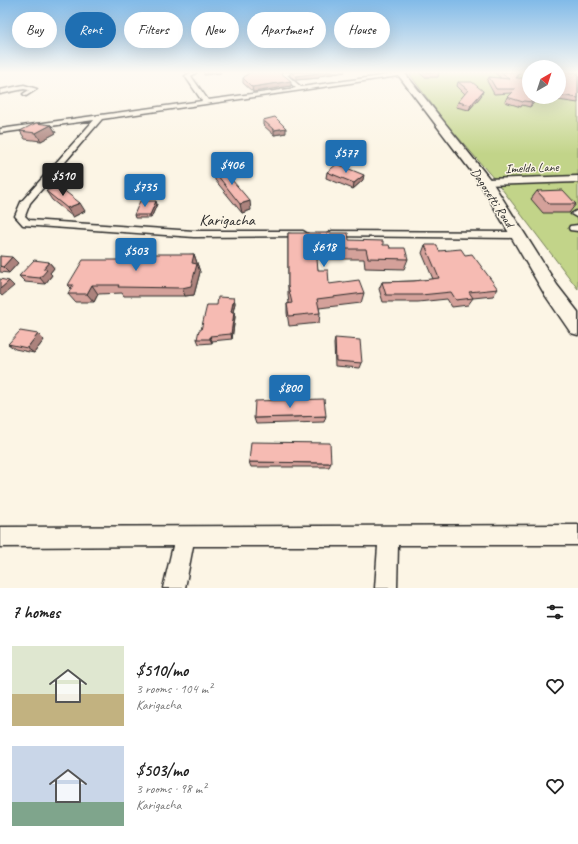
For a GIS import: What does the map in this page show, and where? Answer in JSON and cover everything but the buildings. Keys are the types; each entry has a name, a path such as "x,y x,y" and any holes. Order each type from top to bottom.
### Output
{"main road":[{"name":"Dagoretti Road","path":"422,99 486,182 551,290 578,327"}],"street":[{"path":"0,131 225,99"},
{"name":"Karigacha","path":"100,117 26,202 20,216 26,223 194,234 517,235"},
{"name":"Imelda Lane","path":"486,182 578,179"},
{"path":"0,537 578,535"},
{"path":"174,588 185,536"},
{"path":"386,588 388,536"}],"green space":[{"path":"428,99 522,99 522,104 566,104 566,99 578,99 578,289 495,180 445,122"}]}
